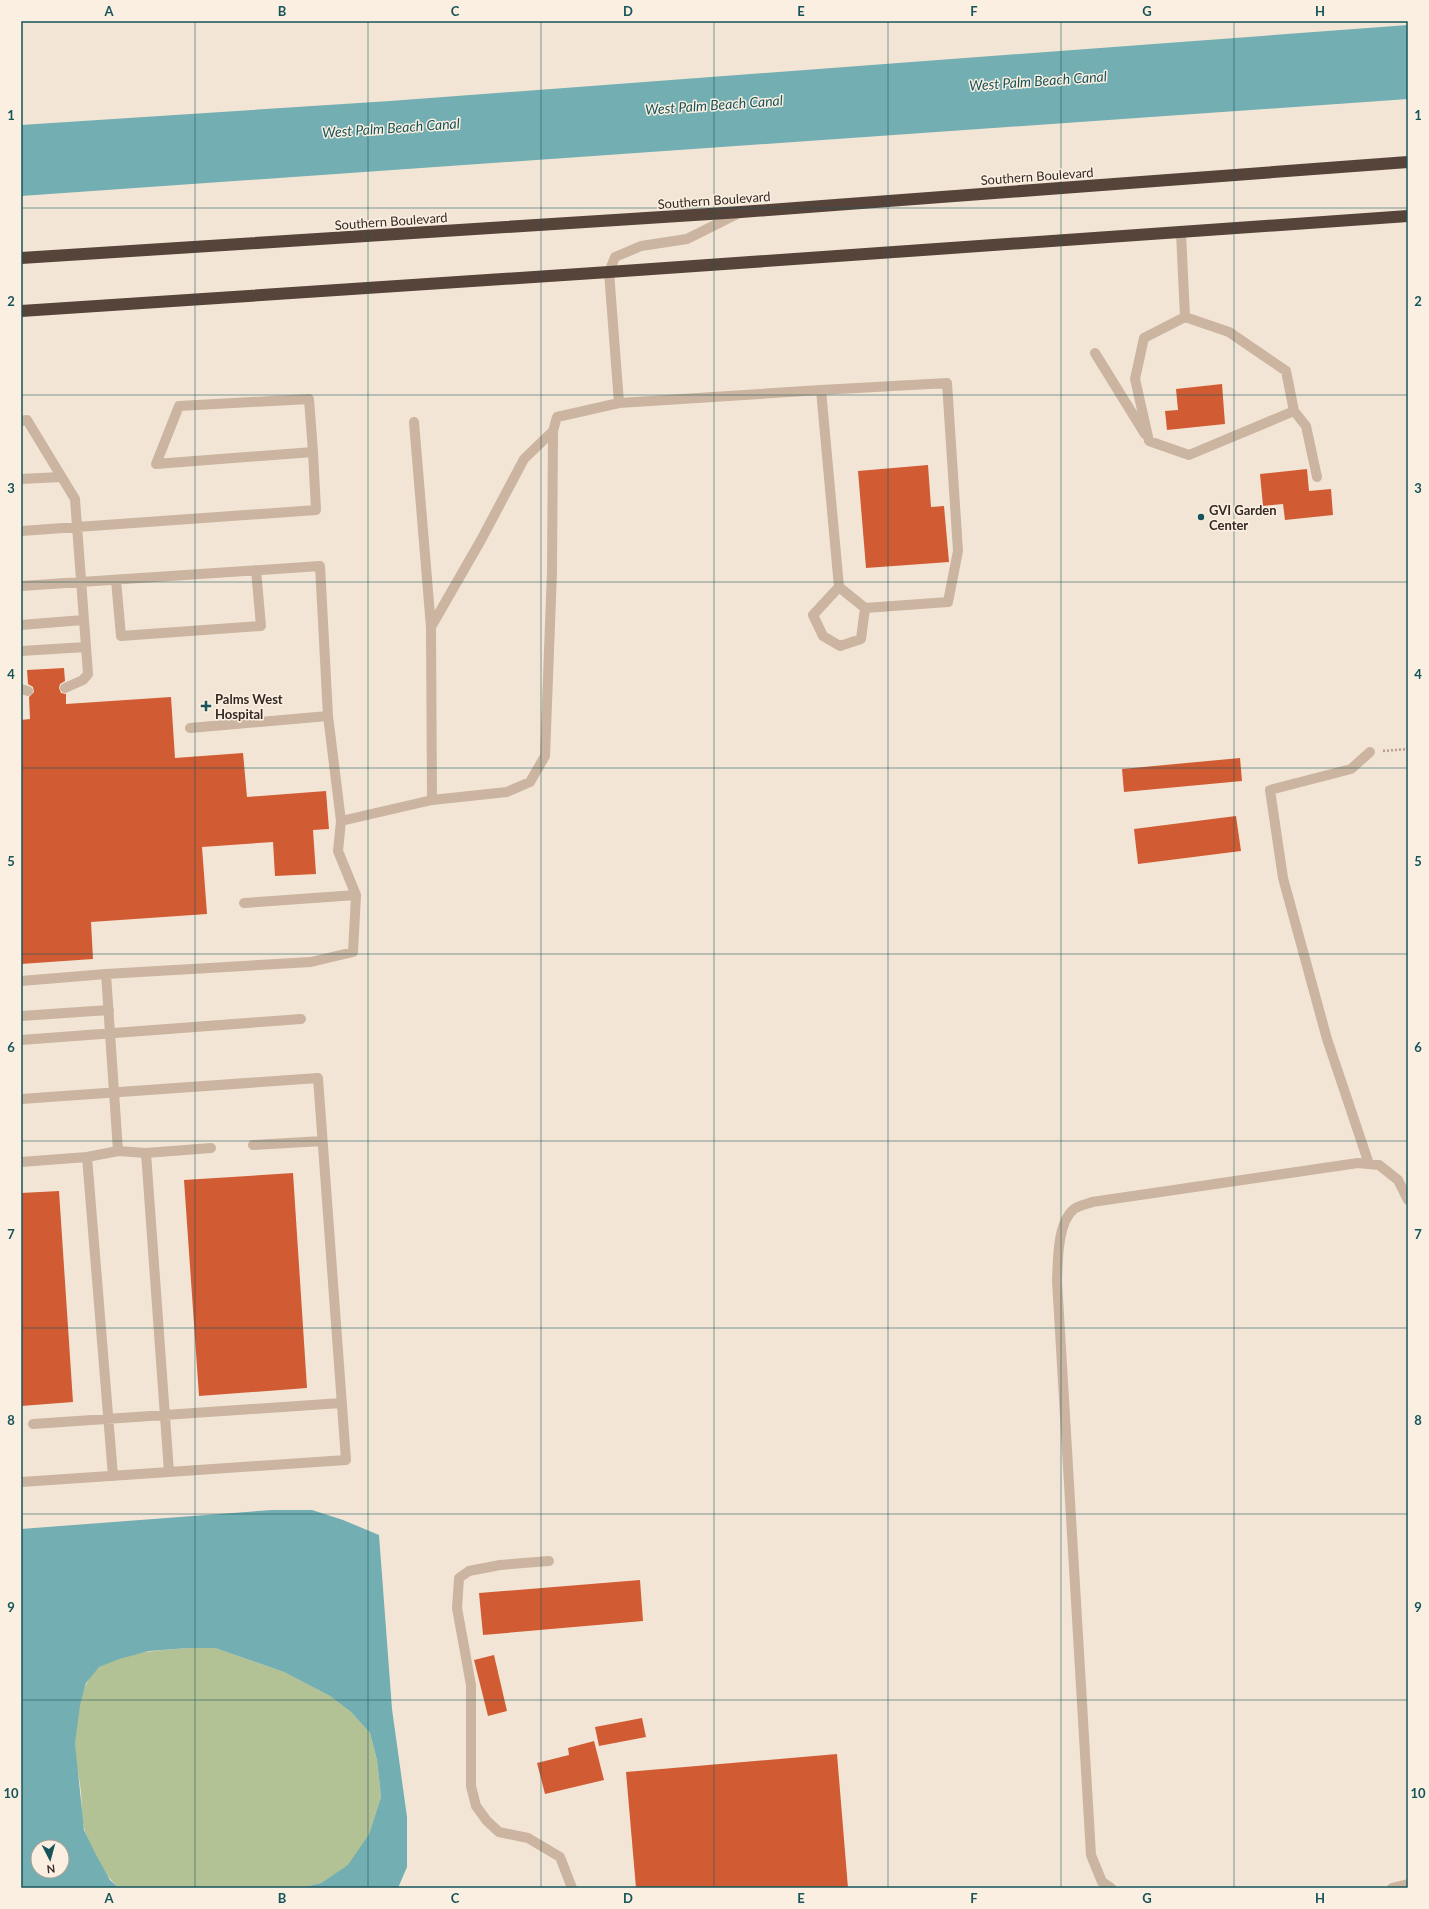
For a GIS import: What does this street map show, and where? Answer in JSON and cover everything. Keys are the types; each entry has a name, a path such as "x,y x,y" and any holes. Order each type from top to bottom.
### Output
{"highway":[{"name":"Southern Boulevard","path":"21,258 741,212 1408,162"},
{"path":"21,311 609,272 1408,216"}],"lane":[{"path":"619,403 609,272 615,257 641,246 687,239 741,212"},
{"path":"1182,232 1186,317"},
{"path":"1149,441 1135,379 1144,338 1186,317 1229,332 1286,371 1294,411 1306,426 1316,477"},
{"path":"1095,353 1149,441 1190,455 1294,411"},
{"path":"341,821 432,800 507,792 530,782 545,756 552,572 553,432 557,417 619,403 821,390 947,383 958,551 948,602 866,608 839,587 821,390"},
{"path":"21,531 316,510 314,452 309,399 179,406 156,464 314,452"},
{"path":"21,421 27,420 74,499 88,674 83,680 65,688"},
{"path":"414,422 432,627 432,800"},
{"path":"432,627 524,459 553,432"},
{"path":"21,479 61,477"},
{"path":"21,586 320,566 328,716 341,821 338,851 356,895 353,952 311,962 106,974 21,981"},
{"path":"116,580 121,636 261,626 256,570"},
{"path":"839,587 813,615 823,636 840,646 861,639 866,608"},
{"path":"21,626 83,620"},
{"path":"21,651 86,647"},
{"path":"190,728 328,716"},
{"path":"1369,1164 1327,1039 1283,878 1270,790 1351,769 1370,752"},
{"path":"244,903 356,895"},
{"path":"106,974 118,1151"},
{"path":"21,1016 109,1010"},
{"path":"21,1040 302,1019"},
{"path":"21,1099 318,1078 346,1460 21,1482"},
{"path":"253,1145 322,1141"},
{"path":"21,1162 87,1157 118,1151 146,1153 211,1148"},
{"path":"146,1153 169,1472"},
{"path":"87,1157 113,1476"},
{"path":"1111,1888 1102,1882 1091,1855 1057,1281 1058,1251 1063,1225 1074,1209 1092,1202 1358,1163 1379,1165 1398,1180 1408,1200"},
{"path":"33,1424 341,1403"},
{"path":"550,1561 500,1565 469,1570 459,1578 457,1608 471,1685 471,1786 476,1806 487,1821 499,1832 528,1838 560,1858 572,1888"},
{"path":"1392,1888 1408,1884"}],"green space":[{"path":"188,1648 215,1648 284,1672 330,1696 351,1712 370,1733 377,1760 381,1797 369,1834 349,1865 321,1883 300,1888 119,1888 108,1876 91,1846 83,1822 75,1743 76,1724 83,1691 93,1673 99,1667 108,1662 130,1655"}],"water":[{"name":"West Palm Beach Canal","path":"1408,25 1408,99 21,196 21,125 390,101"},
{"path":"271,1510 312,1510 343,1520 379,1535 392,1709 407,1817 407,1867 398,1888 300,1888 321,1883 348,1865 369,1834 381,1797 377,1760 370,1733 351,1712 330,1696 284,1672 215,1648 188,1648 149,1651 119,1659 99,1667 86,1683 80,1705 75,1743 84,1830 110,1880 119,1888 21,1888 21,1529"}],"building":[{"path":"1222,384 1225,424 1167,430 1165,411 1178,410 1176,389"},
{"path":"928,465 931,507 944,506 949,562 866,568 858,471"},
{"path":"1307,469 1309,491 1331,489 1333,515 1285,520 1283,504 1263,506 1260,474"},
{"name":"Palms West Hospital","path":"64,668 65,681 60,684 59,688 61,693 66,694 66,704 171,697 175,758 243,753 247,797 326,791 329,829 313,830 316,874 275,876 273,842 202,847 207,914 91,922 93,959 21,964 21,720 30,719 29,697 34,692 33,687 28,684 27,670"},
{"path":"1240,758 1242,781 1124,792 1122,769"},
{"path":"1236,816 1241,851 1138,864 1134,829"},
{"path":"293,1173 307,1388 199,1396 184,1180"},
{"path":"59,1191 73,1402 21,1406 21,1193"},
{"path":"640,1580 643,1621 483,1635 479,1593"},
{"path":"494,1655 507,1711 488,1716 474,1660"},
{"path":"642,1718 646,1737 599,1746 595,1727"},
{"path":"594,1741 604,1780 545,1794 537,1763 569,1755 568,1748"},
{"path":"837,1754 848,1888 636,1888 626,1772"}],"place":[{"name":"GVI Garden Center","path":"1201,517"},
{"name":"Palms West Hospital","path":"206,706"}]}
